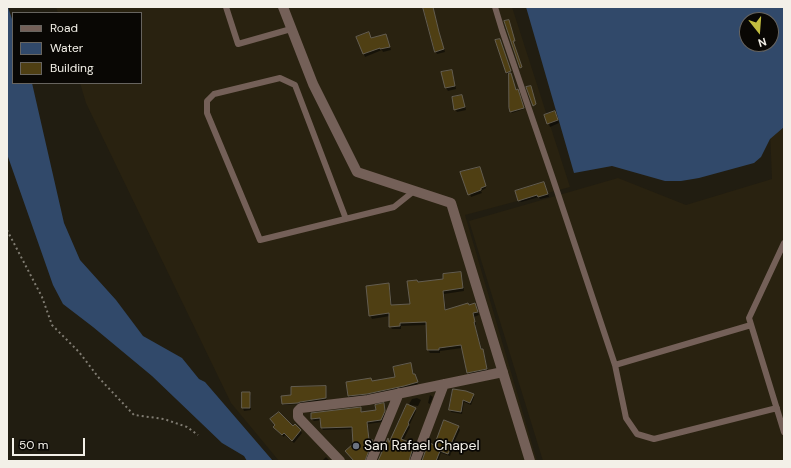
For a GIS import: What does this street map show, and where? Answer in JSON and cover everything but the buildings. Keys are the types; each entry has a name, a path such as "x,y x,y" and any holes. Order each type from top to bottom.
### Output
{"street":[{"path":"283,7 313,84 357,172 450,203 530,461"},
{"path":"340,461 298,417 298,411 301,408 368,400 503,372"},
{"path":"415,461 444,384"},
{"path":"371,461 398,393"}],"lane":[{"path":"226,7 238,44 292,29"},
{"path":"495,7 616,365 626,418 637,434 654,439 777,408"},
{"path":"346,219 295,85 280,78 214,94 207,101 207,113 260,240 346,219 394,207 414,191"},
{"path":"784,242 749,318 784,432"},
{"path":"616,365 751,325"}],"path":[{"path":"7,230 42,297 52,325 79,352 99,378 134,415 164,419 187,427 198,435"}],"shaded area":[{"path":"56,7 512,7 570,187 465,215 537,461 279,461 231,403 86,103 80,84 142,84 142,12 58,12"},
{"path":"784,126 784,461 543,461 469,221 618,178 686,205 772,179 770,130"}],"water":[{"path":"8,7 12,19 12,84 32,84 64,223 80,260 116,300 143,336 182,358 199,379 205,382 273,461 247,461 244,456 222,443 152,376 63,304 53,285 7,154"},
{"path":"526,7 784,7 784,127 770,139 761,157 754,163 699,178 681,181 665,181 612,166 574,173"}],"place":[{"name":"San Rafael Chapel","path":"356,446"}]}
